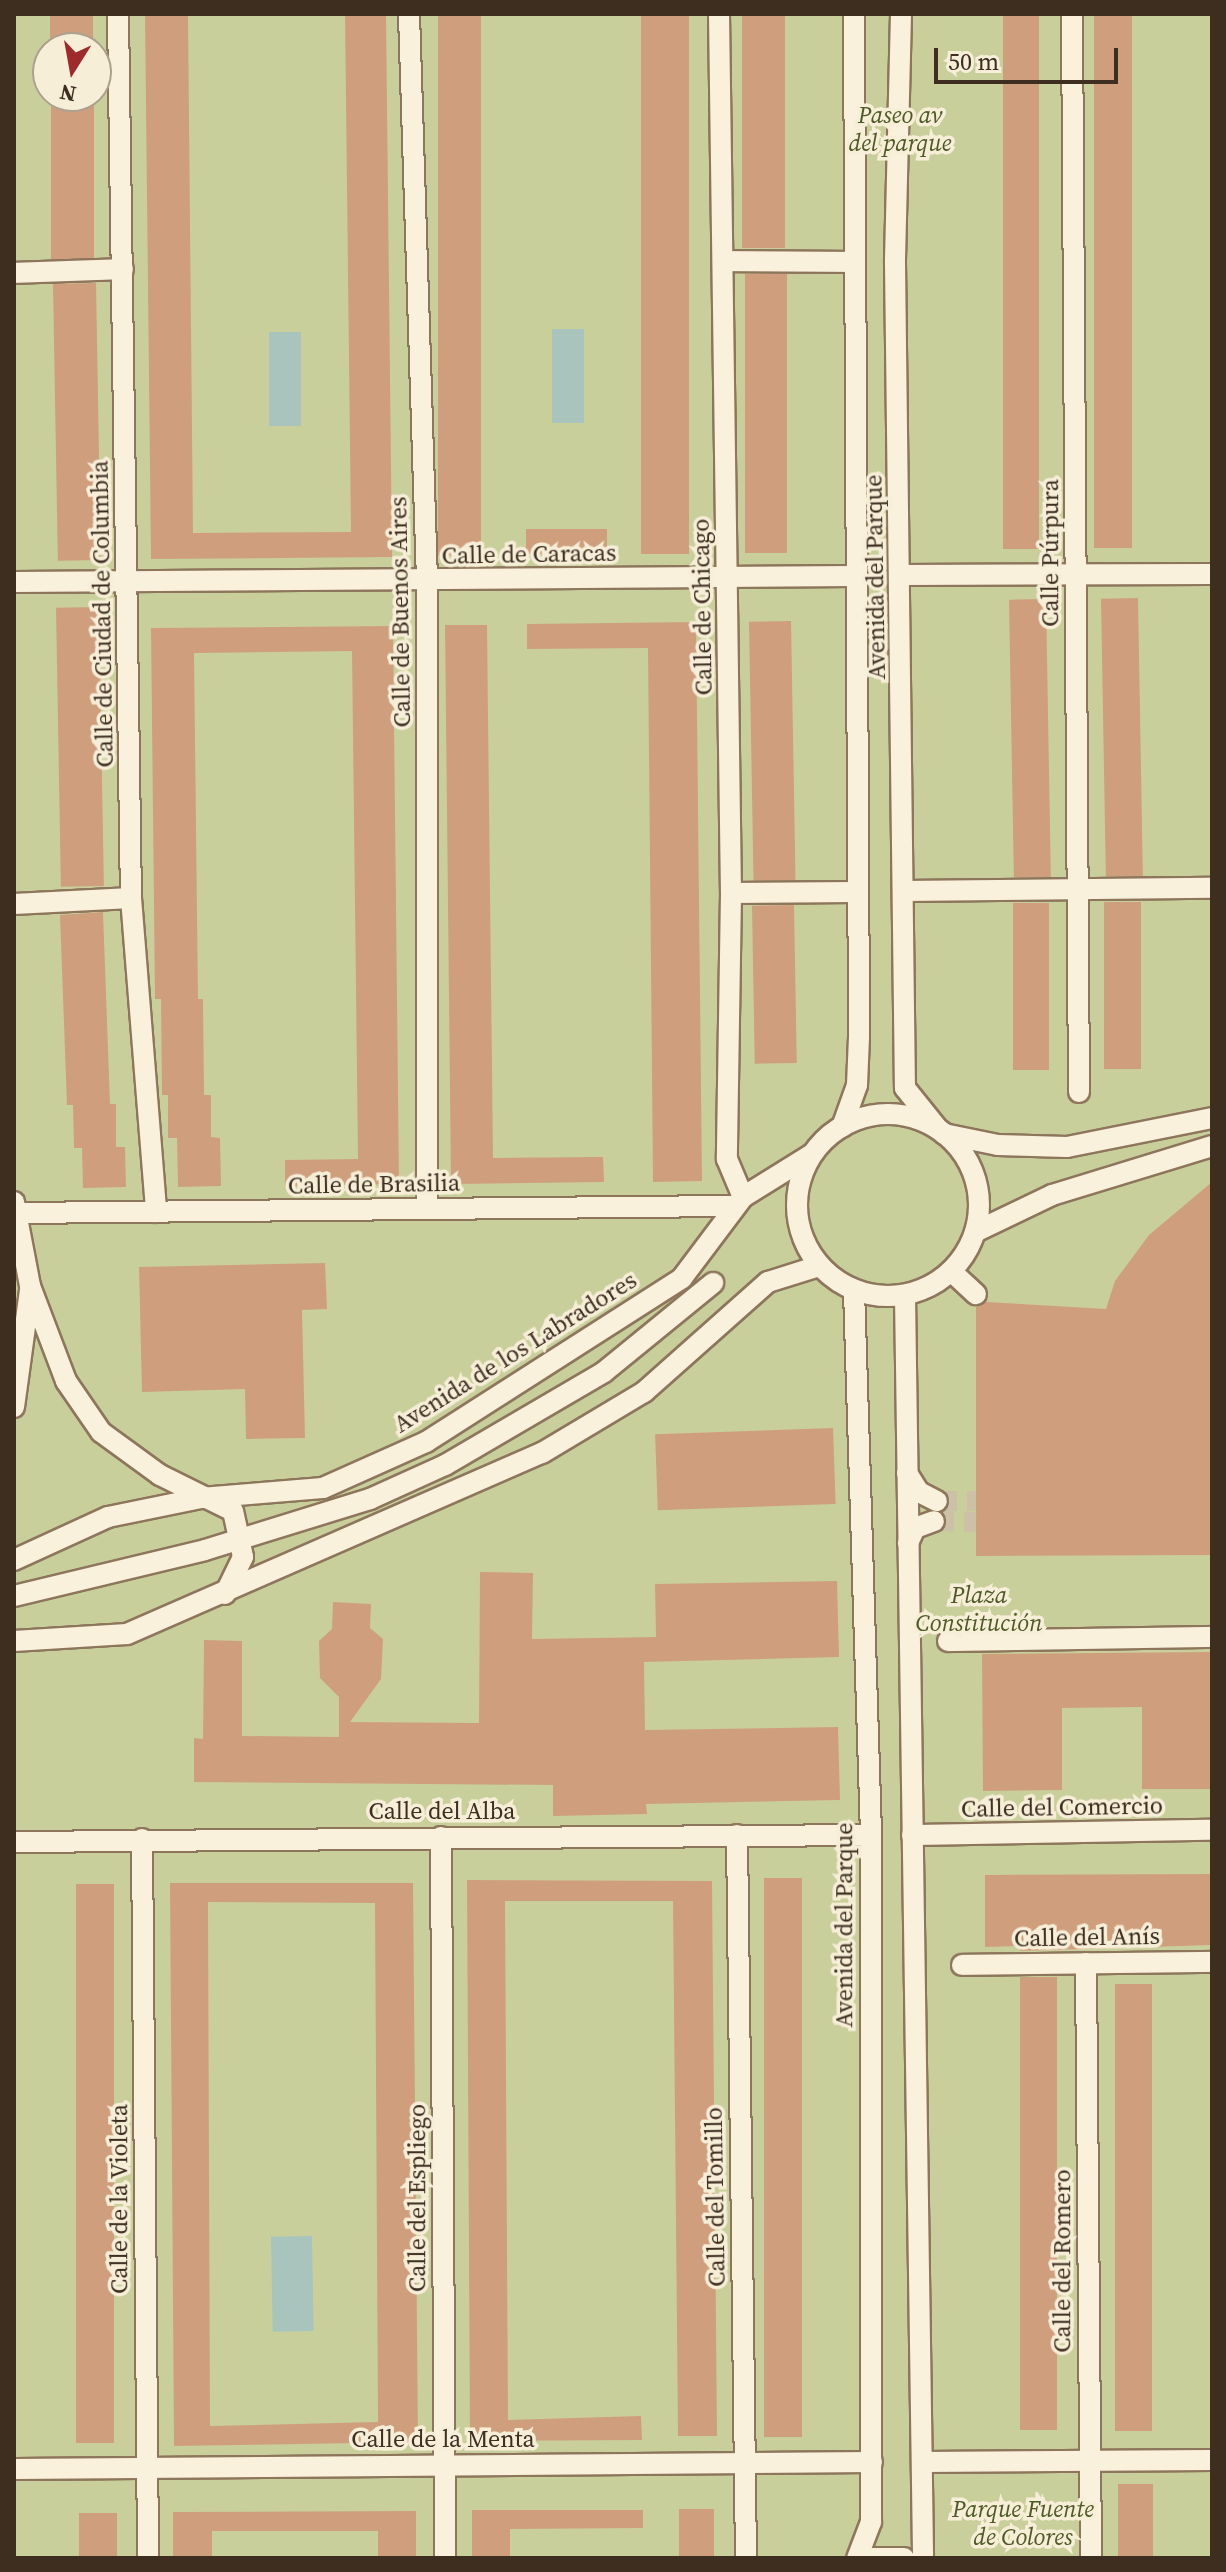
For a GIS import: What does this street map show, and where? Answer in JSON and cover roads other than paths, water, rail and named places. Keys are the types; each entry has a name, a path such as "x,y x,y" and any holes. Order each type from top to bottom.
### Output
{"street":[{"name":"Calle de Ciudad de Columbia","path":"118,14 131,898 156,1212"},
{"name":"Calle de Buenos Aires","path":"409,14 427,582 427,1209"},
{"name":"Calle de Chicago","path":"719,14 731,893 727,1159 738,1202"},
{"name":"Avenida del Parque","path":"842,1127 857,1085 851,262 854,14"},
{"name":"Avenida del Parque","path":"901,14 895,263 902,575 905,1088 941,1132"},
{"name":"Calle Púrpura","path":"1072,14 1079,1092"},
{"path":"723,261 851,262"},
{"path":"14,273 123,269"},
{"path":"902,575 1212,574"},
{"name":"Calle de Caracas","path":"14,582 427,582 854,576"},
{"path":"904,891 1212,888"},
{"path":"731,893 855,892"},
{"path":"14,904 131,898"},
{"path":"941,1132 974,1174 975,1232 951,1271 905,1295 854,1290 819,1266 803,1240 797,1211 800,1182 812,1154 842,1127 890,1114 941,1132 998,1145 1067,1147 1212,1118"},
{"path":"975,1232 1052,1195 1212,1146"},
{"name":"Avenida de los Labradores","path":"14,1560 108,1517 201,1498 323,1488 426,1442 682,1278 738,1202 812,1154"},
{"name":"Calle de Brasilia","path":"15,1208 156,1212 738,1202"},
{"path":"15,1208 30,1286 66,1381 101,1432 201,1498 233,1511 243,1557 225,1594"},
{"path":"14,1641 127,1634 225,1594 542,1453 644,1392 768,1282 819,1266"},
{"path":"951,1271 976,1294"},
{"path":"14,1596 239,1540 370,1499 445,1465 604,1372 713,1283"},
{"path":"14,1407 30,1286"},
{"name":"Avenida del Parque","path":"854,1290 871,1835 871,2522 858,2558"},
{"path":"905,1295 923,2558"},
{"path":"907,1473 935,1511 915,1528 908,1543"},
{"path":"948,1641 1212,1637"},
{"name":"Calle del Comercio","path":"912,1835 1212,1830"},
{"name":"Calle del Tomillo","path":"737,1835 746,2558"},
{"name":"Calle del Alba","path":"14,1842 871,1835"},
{"name":"Calle del Espliego","path":"441,1837 445,2558"},
{"name":"Calle de la Violeta","path":"142,1839 148,2558"},
{"name":"Calle del Anís","path":"962,1965 1212,1962"},
{"name":"Calle del Romero","path":"1086,1963 1091,2558"},
{"path":"923,2462 1212,2460"},
{"name":"Calle de la Menta","path":"14,2469 872,2462"},
{"path":"858,2558 904,2558"}],"water":[{"path":"552,329 584,329 584,423 552,423"},
{"path":"269,332 301,332 301,426 269,426"},
{"path":"312,2236 314,2331 273,2332 271,2237"}],"tunnel":[{"path":"937,1501 976,1501"},
{"path":"934,1521 976,1522"}],"park label":[{"name":"Paseo av del parque","path":"900,129"},
{"name":"Plaza Constitución","path":"979,1609"},
{"name":"Parque Fuente de Colores","path":"1023,2523"}]}
